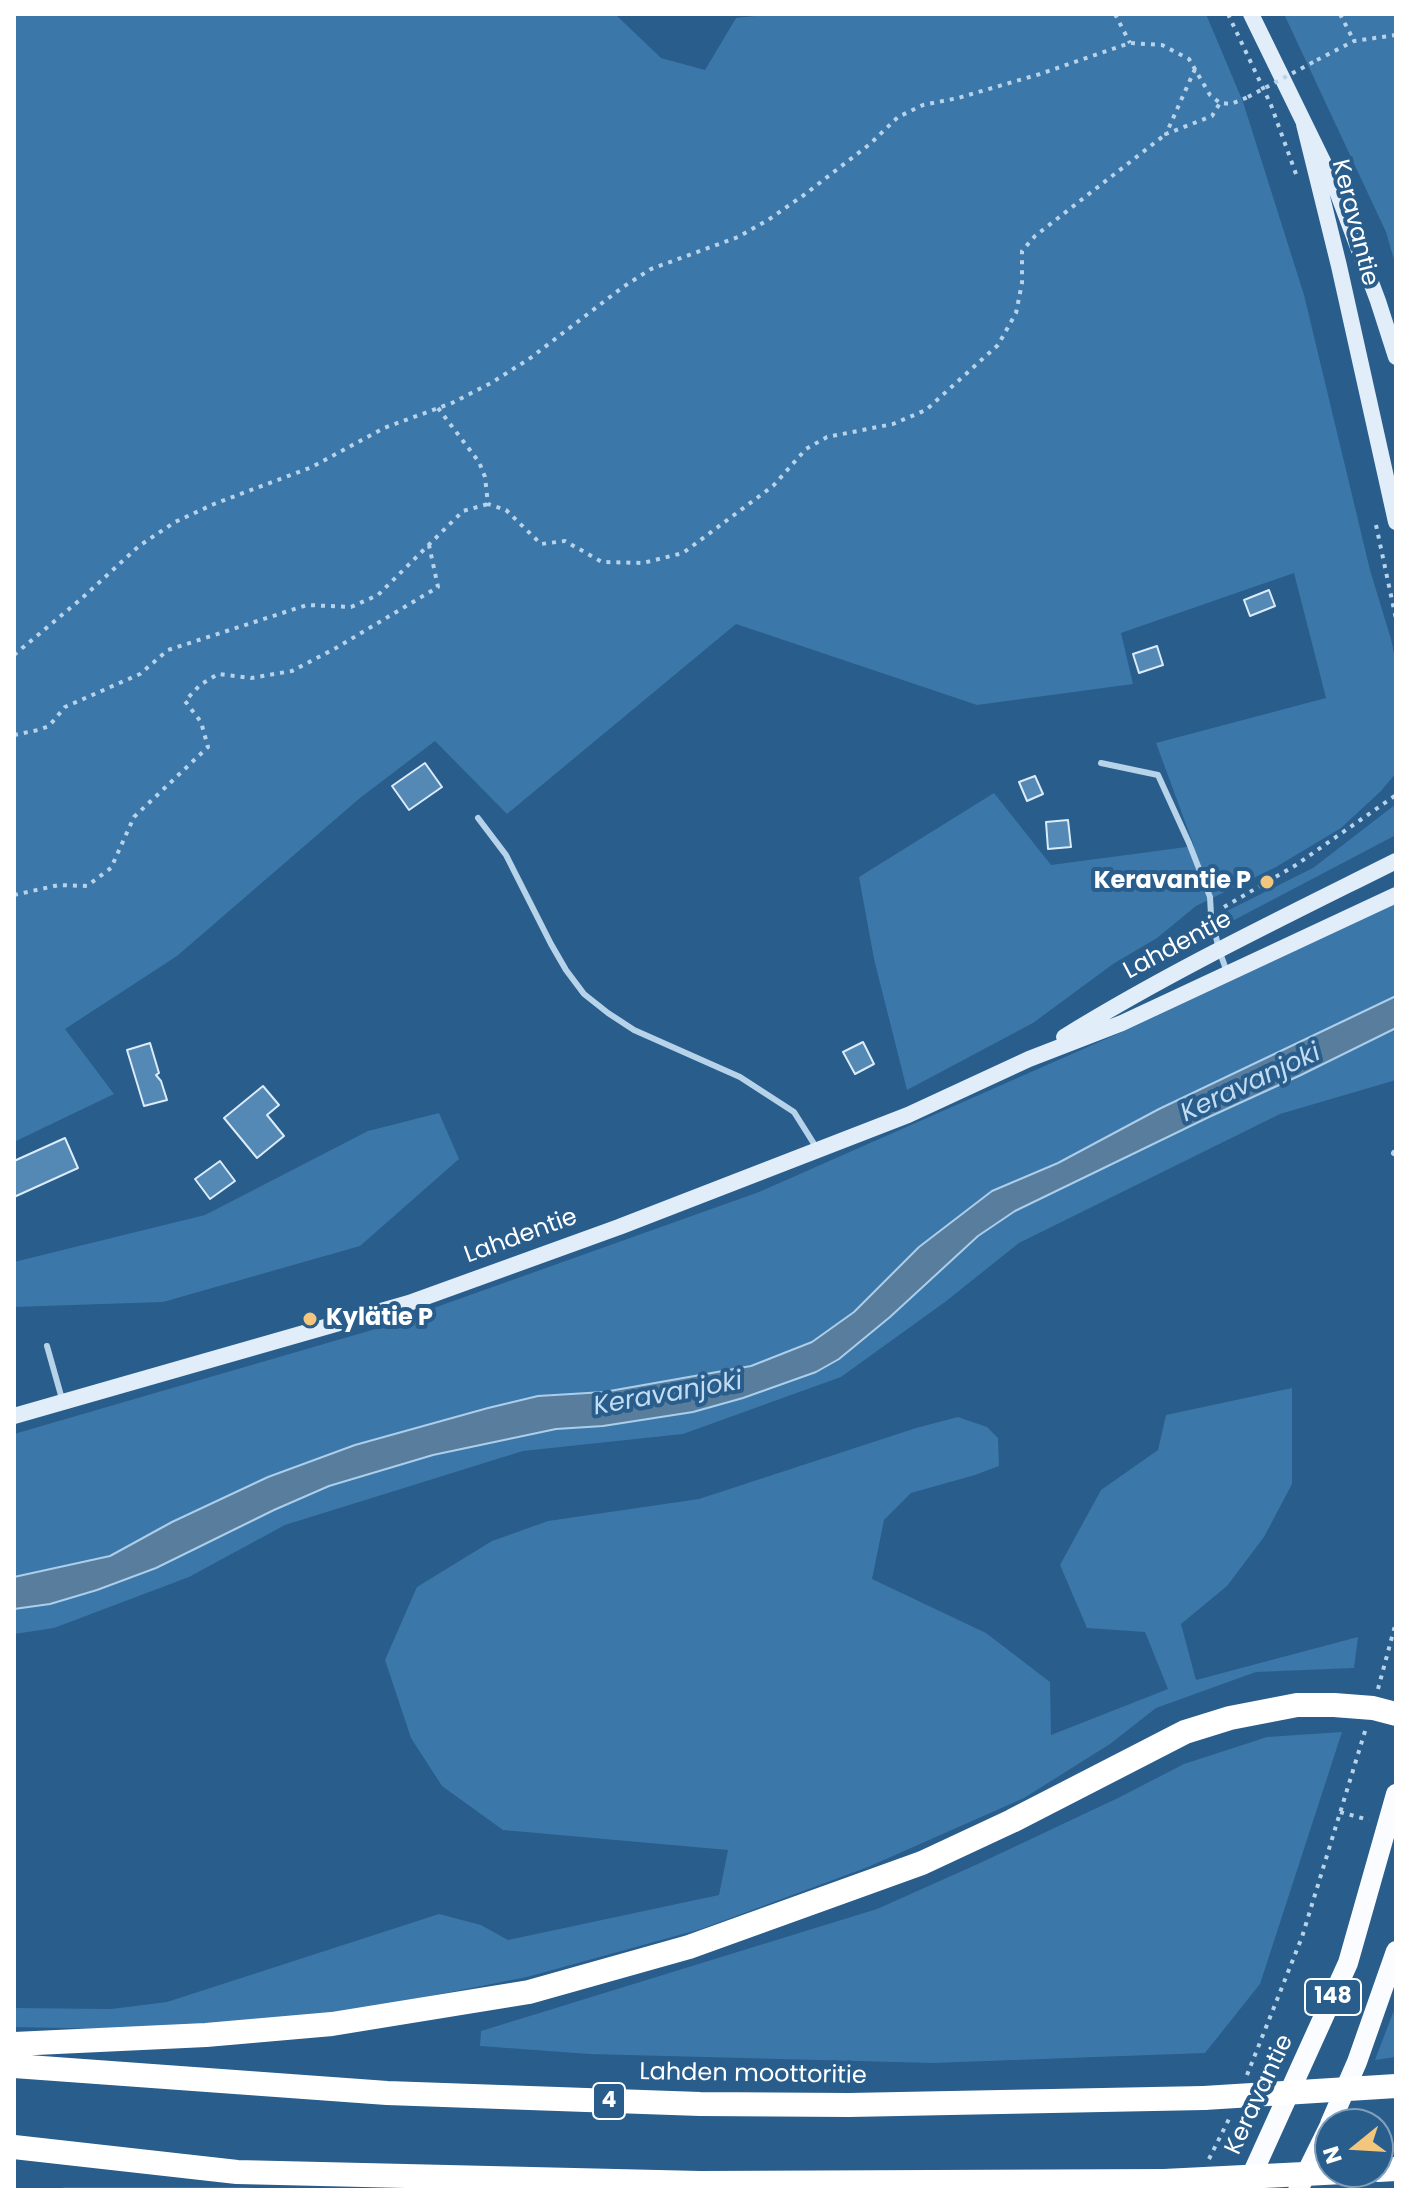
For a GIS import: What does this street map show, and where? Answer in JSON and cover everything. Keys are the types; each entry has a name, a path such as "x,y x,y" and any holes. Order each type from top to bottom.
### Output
{"highway":[{"path":"14,2044 206,2035 332,2024 529,1992 689,1947 922,1863 1012,1821 1185,1732 1230,1718 1297,1705 1373,1708 1396,1714"},
{"name":"Lahden moottoritie","path":"14,2066 387,2093 684,2103 849,2105 1204,2098 1396,2086"},
{"path":"14,2147 237,2172 700,2183 1164,2181 1314,2174"}],"main road":[{"name":"Keravantie","path":"1251,14 1335,186 1396,357"},
{"name":"Keravantie","path":"1304,124 1396,522"},
{"name":"Lahdentie","path":"1029,1059 1111,1008 1396,861"},
{"name":"Lahdentie","path":"14,1416 409,1303 619,1227 908,1115 1029,1059 1122,1023 1396,895"},
{"name":"Keravantie","path":"1245,2190 1348,1963 1396,1794"},
{"name":"148","path":"1337,2108 1357,2062 1396,1951"},
{"name":"148","path":"1298,2190 1314,2157"}],"lane":[{"path":"1101,763 1158,775 1210,897 1211,915 1227,974"},
{"path":"478,818 506,855 551,944 584,994 634,1030 740,1077 794,1112 818,1151"},
{"path":"47,1346 63,1403"}],"path":[{"path":"1115,14 1130,43"},
{"path":"1228,14 1271,105 1298,179"},
{"path":"1340,14 1354,41"},
{"path":"14,655 139,546 175,522 312,467 384,428 452,403 491,383 529,359 651,269 738,237 768,220 870,144 898,117 923,105 1040,74 1130,43 1162,45 1189,59 1210,95 1220,103 1231,104 1354,41 1396,35"},
{"path":"1166,134 1195,69"},
{"path":"14,735 49,726 65,707 140,674 168,650 307,605 351,607 378,595 463,511 488,504 506,510 541,544 565,541 602,562 643,563 683,553 773,486 806,449 827,437 893,424 926,410 998,345 1016,313 1022,283 1022,251 1035,236 1166,134 1212,116 1220,103"},
{"path":"438,408 479,462 485,477 488,504"},
{"path":"1376,526 1396,619"},
{"path":"14,895 59,885 87,886 111,868 134,817 208,747 201,722 185,701 200,685 218,674 251,678 292,671 438,587 429,545"},
{"path":"1211,915 1296,865 1396,795"},
{"path":"1382,1674 1396,1622"},
{"path":"1246,2077 1302,1937 1367,1724"},
{"path":"1340,1812 1387,1825"},
{"path":"1207,2162 1235,2105"}],"shaded area":[{"path":"14,14 615,14 661,58 705,70 736,18 774,14 1206,14 1243,102 1304,295 1370,570 1391,639 1396,663 1396,773 1341,828 1276,867 1196,906 1157,938 1113,964 1033,1023 907,1090 874,959 859,877 994,793 1051,865 1194,846 1156,743 1326,698 1294,573 1121,633 1133,684 977,705 736,624 507,814 435,741 360,798 177,956 65,1029 114,1094 14,1142"},
{"path":"1284,14 1396,14 1396,267 1386,232"},
{"path":"1396,804 1396,835 1219,928 1216,922 1219,915 1313,868"},
{"path":"1396,903 1396,996 1058,1163 992,1191 919,1247 854,1312 812,1342 751,1366 604,1392 538,1396 355,1445 268,1477 172,1522 110,1556 14,1577 14,1434 372,1330 759,1192 1133,1027"},
{"path":"1396,1028 1396,1080 1280,1114 1019,1243 945,1302 841,1377 683,1434 523,1451 285,1525 189,1577 54,1628 14,1634 14,1609 50,1604 156,1568 329,1486 433,1455 556,1429 603,1426 816,1372 868,1335 987,1230 1028,1203"},
{"path":"439,1113 459,1159 360,1246 163,1302 14,1307 14,1262 205,1215 368,1131"},
{"path":"1292,1388 1292,1484 1264,1537 1227,1586 1181,1624 1196,1680 1358,1637 1354,1668 1256,1672 1156,1708 1110,1744 1024,1798 868,1867 701,1929 527,1977 339,2014 165,2030 14,2027 14,2008 111,2009 167,2002 439,1914 481,1925 508,1940 719,1895 728,1850 503,1830 442,1786 411,1738 385,1660 417,1587 492,1541 548,1521 699,1499 958,1417 987,1427 998,1438 999,1466 911,1493 884,1520 872,1579 986,1633 1050,1682 1051,1735 1168,1689 1145,1632 1087,1628 1060,1565 1101,1490 1158,1450 1166,1415"},
{"path":"1342,1732 1260,1984 1205,2053 933,2063 589,2054 480,2046 481,2031 877,1909 1118,1798 1184,1764 1267,1737"},
{"path":"1396,2005 1396,2057 1375,2060"},
{"path":"65,2187 242,2187 278,2190 53,2190"}],"water":[{"name":"Keravanjoki","path":"1396,996 1396,1028 1015,1211 978,1236 839,1359 816,1372 693,1412 603,1426 556,1429 433,1455 329,1486 156,1568 97,1590 50,1604 14,1609 14,1577 110,1556 172,1522 268,1477 355,1445 538,1396 604,1392 751,1366 812,1342 854,1312 919,1247 992,1191 1058,1163 1159,1109"}],"building":[{"path":"1269,590 1275,606 1250,616 1244,600"},
{"path":"1157,646 1163,665 1139,673 1133,654"},
{"path":"425,763 442,787 409,810 392,786"},
{"path":"1035,776 1043,794 1027,801 1019,782"},
{"path":"1068,820 1071,847 1048,849 1046,822"},
{"path":"863,1042 874,1064 855,1074 843,1052"},
{"path":"150,1043 159,1073 156,1075 167,1100 144,1106 127,1050"},
{"path":"263,1086 279,1105 267,1115 284,1136 257,1158 224,1118"},
{"path":"65,1138 78,1168 14,1197 14,1161"},
{"path":"220,1161 235,1181 210,1199 195,1179"}],"place":[{"name":"Keravantie P","path":"1267,882"},
{"name":"Kylätie P","path":"310,1319"}]}
